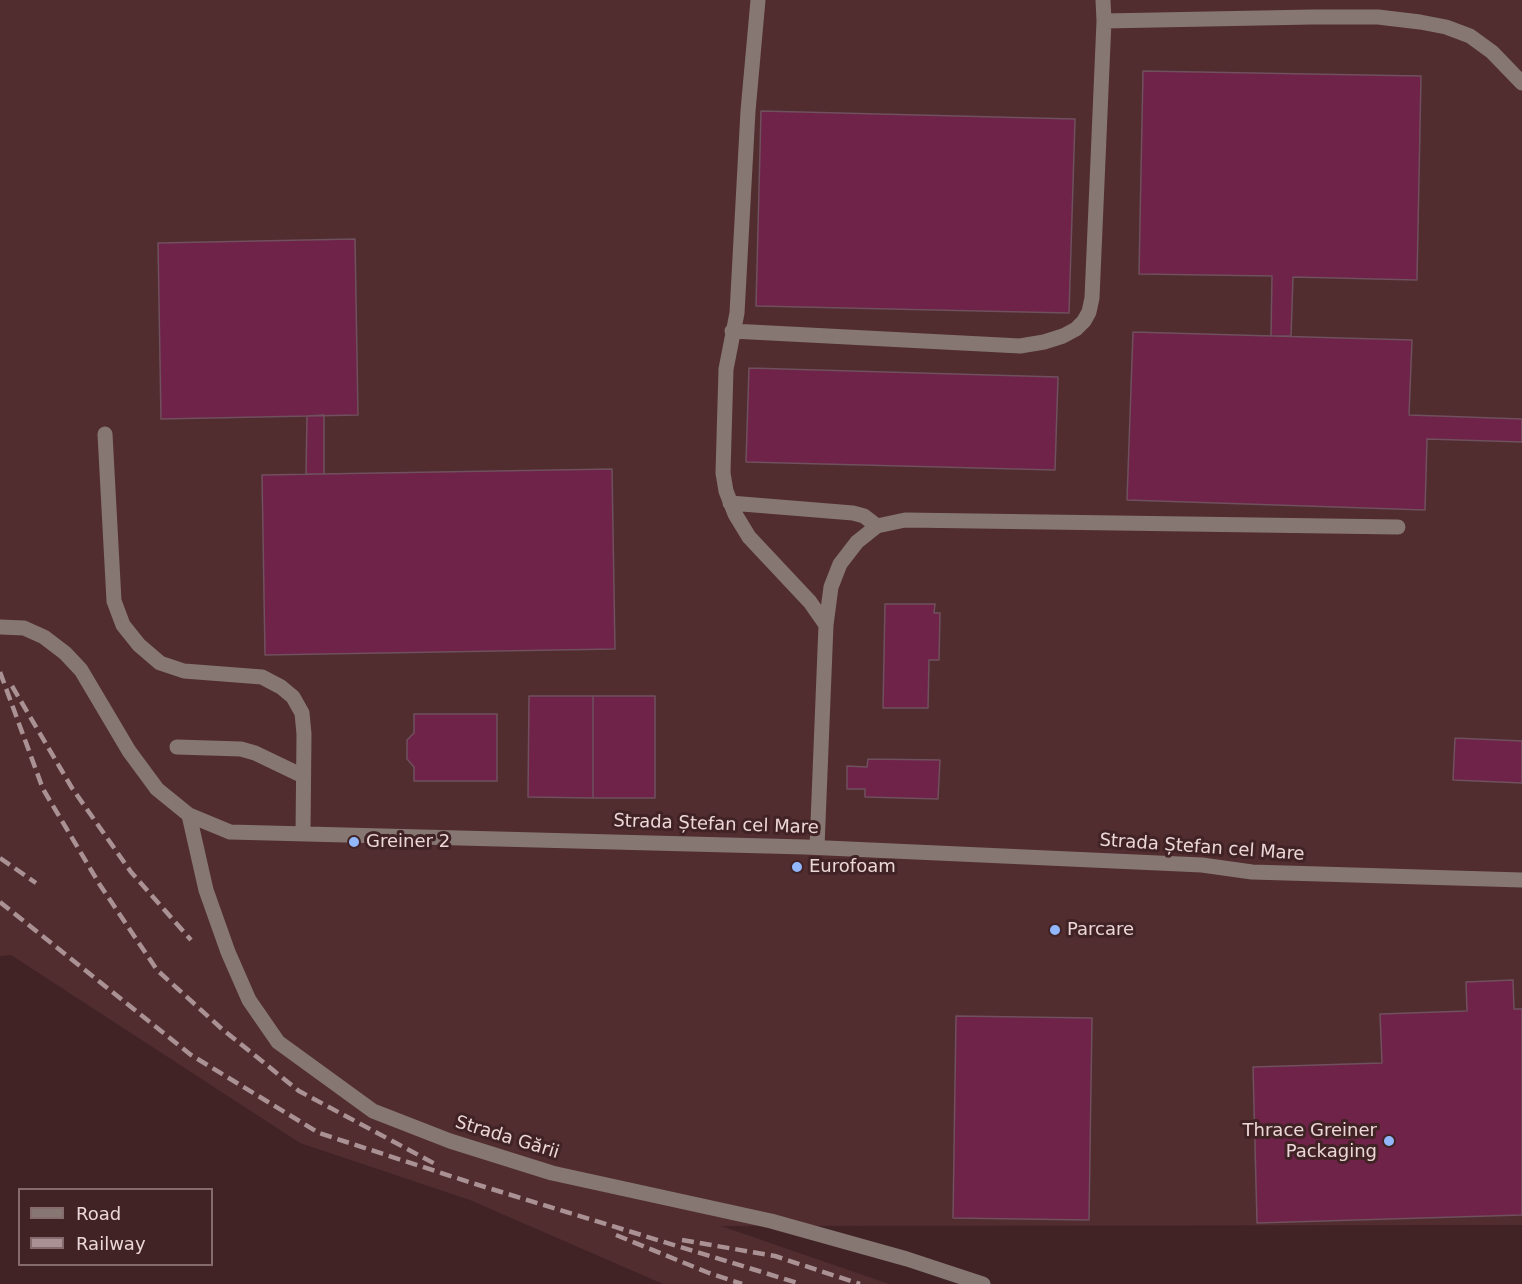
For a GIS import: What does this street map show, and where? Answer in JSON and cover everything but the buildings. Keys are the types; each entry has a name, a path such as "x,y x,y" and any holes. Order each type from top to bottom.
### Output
{"street":[{"path":"758,0 748,111 737,313 726,369 723,473 730,503 749,537 810,602 826,625"},
{"path":"732,331 1020,346 1044,342 1076,329 1089,312 1092,298 1103,0"},
{"path":"1104,21 1378,17 1420,22 1446,27 1470,36 1492,52 1522,83"},
{"path":"105,434 114,601 123,625 139,645 160,663 184,670 262,677 281,687 293,697 302,713 303,834"},
{"path":"730,503 853,513 864,516 877,526"},
{"path":"817,847 826,625 831,587 840,564 857,542 877,526 905,520 1398,527"},
{"name":"Strada Ștefan cel Mare","path":"0,627 24,628 44,637 65,653 81,670 129,752 157,789 189,815 230,832 817,847 1202,865 1252,872 1522,880"},
{"path":"177,747 241,749 303,776"},
{"name":"Strada Gării","path":"189,815 206,890 228,952 249,1000 278,1042 373,1111 450,1141 552,1173 771,1221 907,1259 983,1284"}],"shaded area":[{"path":"0,0 1522,0 1522,1225 721,1226 889,1284 663,1284 470,1200 300,1143 11,955 0,956"}],"railway":[{"path":"0,672 43,789 100,885 157,970 222,1029 299,1091 439,1166"},
{"path":"12,686 72,788 131,872 191,940"},
{"path":"0,858 36,883"},
{"path":"0,902 191,1055 319,1133 472,1183 801,1284"},
{"path":"616,1235 742,1284"},
{"path":"682,1240 775,1256 860,1284"}],"place":[{"name":"Greiner 2","path":"354,842"},
{"name":"Eurofoam","path":"797,867"},
{"name":"Parcare","path":"1055,930"},
{"name":"Thrace Greiner Packaging","path":"1389,1141"}]}
